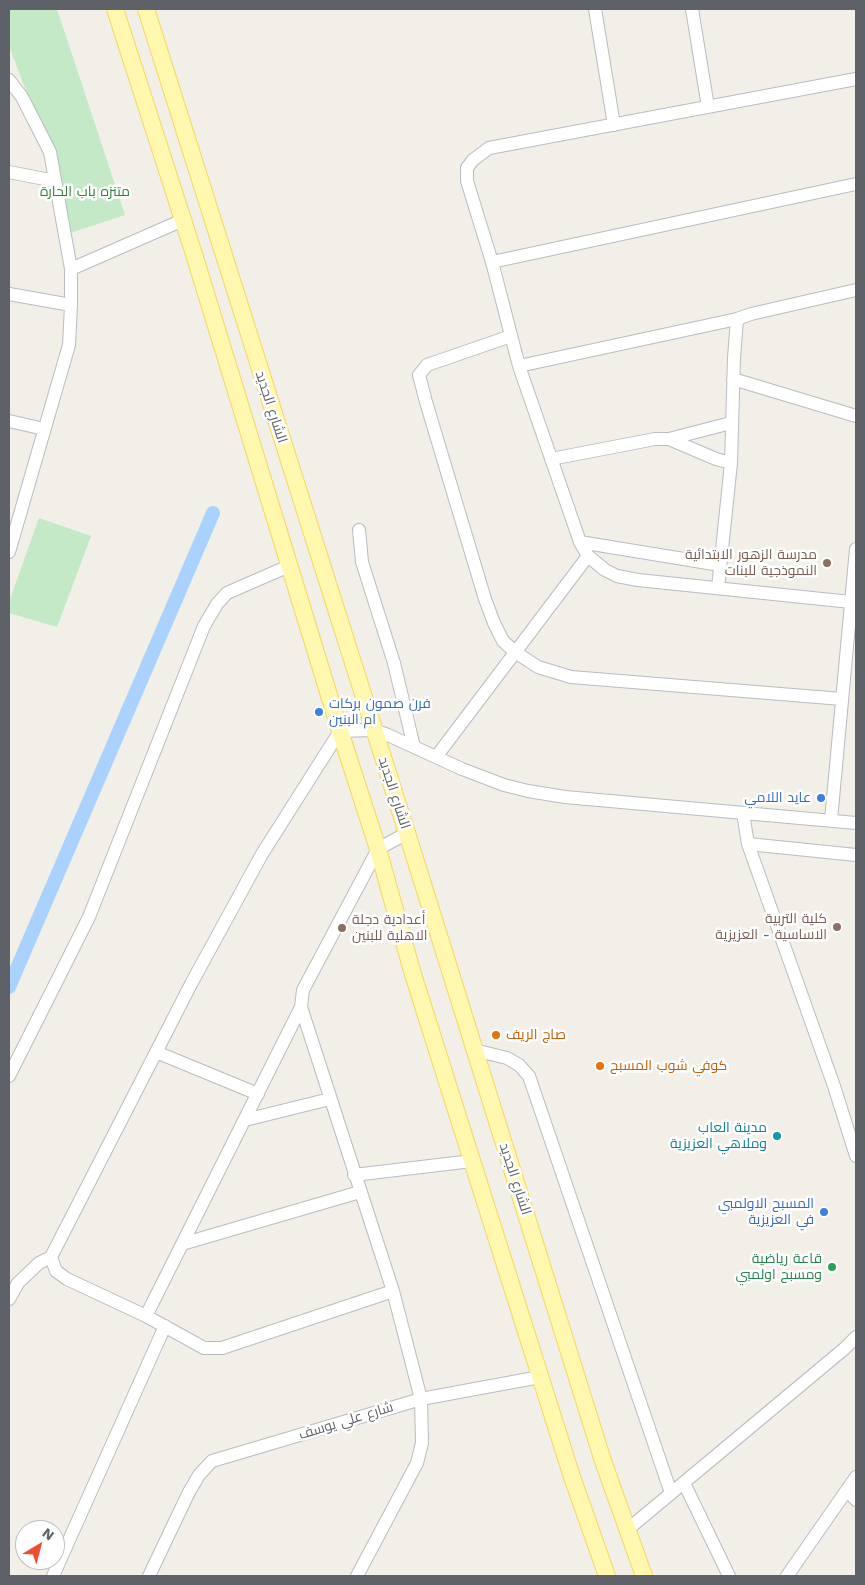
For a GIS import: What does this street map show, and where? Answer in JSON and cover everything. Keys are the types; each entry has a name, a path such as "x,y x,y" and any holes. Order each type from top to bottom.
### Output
{"main road":[{"name":"الشارع الجديد","path":"115,9 183,220 378,849 412,971 572,1477 607,1576"},
{"name":"الشارع الجديد","path":"146,9 407,833 603,1461 644,1576"}],"street":[{"path":"595,9 614,124"},
{"path":"692,9 708,107"},
{"path":"851,602 638,580 617,576 605,570 588,556 580,542 519,366 492,262 467,181 467,168 473,160 489,148 856,79"},
{"path":"9,80 22,97 50,152 70,268 71,305 69,345 11,535 9,552"},
{"path":"9,172 56,181"},
{"path":"492,262 856,184"},
{"path":"70,268 183,220"},
{"path":"519,366 856,290"},
{"path":"9,294 71,305"},
{"path":"718,588 731,463 731,423 737,318"},
{"path":"511,336 427,365 419,375 484,599 503,641 515,652 538,666 579,678 842,699"},
{"path":"733,379 856,416"},
{"path":"9,420 44,429"},
{"path":"551,460 669,439 731,423"},
{"path":"669,439 716,460 731,463"},
{"path":"359,530 362,562 394,663 414,747"},
{"path":"580,542 720,565"},
{"path":"831,820 856,549"},
{"path":"436,757 588,556"},
{"path":"9,1076 89,917 204,626 217,604 227,593 289,566"},
{"path":"9,1300 18,1283 51,1256 191,984 262,854 340,731 373,730 496,782 528,791 565,797 856,822"},
{"path":"743,812 748,844 834,1086 856,1156"},
{"path":"146,1316 300,1007 302,990 378,849 407,833"},
{"path":"748,844 856,855"},
{"path":"300,1007 393,1291 421,1399 422,1443 417,1463 357,1576"},
{"path":"474,1050 507,1058 519,1065 529,1076 671,1494"},
{"path":"156,1052 258,1094"},
{"path":"245,1120 330,1100"},
{"path":"354,1175 472,1161"},
{"path":"182,1244 360,1192"},
{"path":"51,1256 56,1271 66,1279 146,1316 204,1348 222,1348 393,1291"},
{"path":"53,1576 165,1326"},
{"path":"627,1530 856,1337"},
{"name":"شارع علي يوسف","path":"149,1576 189,1492 199,1475 212,1461 421,1399 540,1377"},
{"path":"787,1576 856,1477"},
{"path":"684,1483 729,1576"},
{"path":"847,1490 856,1500"}],"green space":[{"name":"متنزه باب الحارة","path":"9,9 57,9 125,215 64,235 39,125 9,46"},
{"path":"39,518 91,536 57,627 9,613 9,602"}],"waterway":[{"path":"9,987 213,513"}],"place":[{"name":"مدرسة الزهور الابتدائية النموذجية للبنات","path":"827,563"},
{"name":"فرن صمون بركات ام البنين","path":"319,712"},
{"name":"عايد اللامي","path":"821,798"},
{"name":"كلية التربية الاساسية - العزيزية","path":"837,927"},
{"name":"أعدادية دجلة الاهلية للبنين","path":"342,928"},
{"name":"صاج الريف","path":"496,1035"},
{"name":"كوفي شوب المسبح","path":"600,1066"},
{"name":"مدينة العاب وملاهي العزيزية","path":"777,1136"},
{"name":"المسبح الاولمبي في العزيزية","path":"824,1212"},
{"name":"قاعة رياضية ومسبح اولمبي","path":"832,1267"}]}
